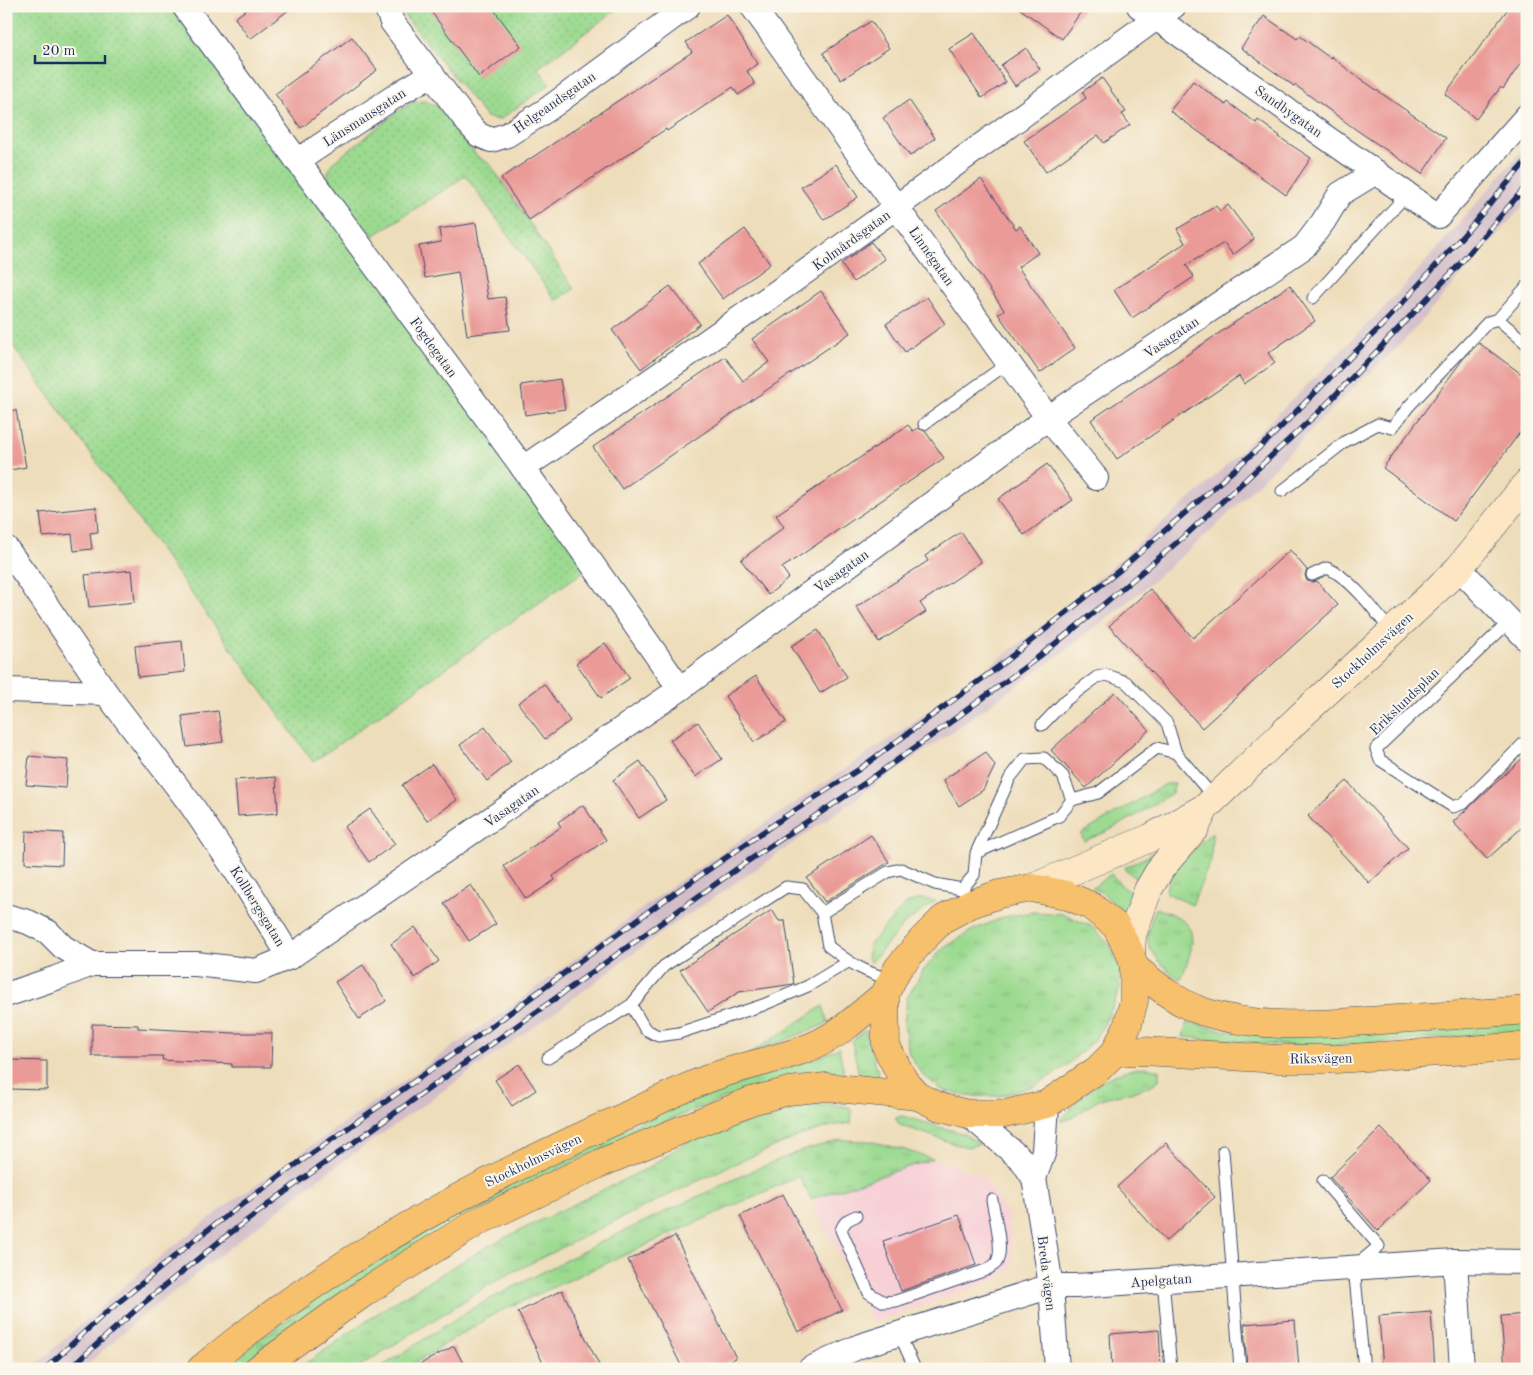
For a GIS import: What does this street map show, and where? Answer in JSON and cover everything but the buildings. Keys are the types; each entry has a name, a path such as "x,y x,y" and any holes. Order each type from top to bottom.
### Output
{"highway":[{"name":"Stockholmsvägen","path":"202,1369 243,1334 349,1261 461,1195 589,1132 720,1074 815,1045 839,1032 888,987 898,968 923,939 966,896 999,894 1032,888"},
{"path":"1032,888 1066,895 1091,906 1116,926 1133,961 1159,988 1180,1001 1204,1012 1274,1024 1337,1023 1527,1010"},
{"path":"888,987 886,1046 904,1081 918,1096 940,1107 968,1114 1005,1114 1047,1104 1097,1070 1115,1052 1127,1027 1134,1001 1133,961"},
{"name":"Riksvägen","path":"1115,1052 1143,1051 1279,1059 1336,1059 1527,1046"},
{"path":"258,1369 368,1290 478,1221 637,1148 751,1101 789,1091 826,1087 918,1096"}],"main road":[{"name":"Stockholmsvägen","path":"1133,961 1132,935 1148,890 1161,868 1195,828 1211,803 1459,568 1527,483"},
{"name":"Stockholmsvägen","path":"1032,888 1150,838 1211,803"}],"street":[{"name":"Fogdegatan","path":"184,6 594,564 680,689"},
{"path":"386,6 392,22 432,74"},
{"name":"Helgeandsgatan","path":"432,74 468,123 479,135 491,140 507,135 548,108 688,6"},
{"name":"Linnégatan","path":"752,6 1048,418 1096,478"},
{"name":"Kolmårdsgatan","path":"523,468 897,207 1156,10"},
{"name":"Sandbygatan","path":"1156,10 1438,216 1527,116"},
{"name":"Länsmansgatan","path":"297,161 432,74"},
{"name":"Vasagatan","path":"290,957 680,689 1048,418 1304,247 1323,222 1340,194 1376,172"},
{"name":"Kollbergsgatan","path":"6,548 106,693 192,806 246,886 290,957 256,971 196,964 92,964 6,995"},
{"path":"1459,568 1527,639"},
{"path":"6,690 106,693"},
{"name":"Kollbergsgatan","path":"6,916 28,922 48,932 62,947 92,964"},
{"name":"Breda vägen","path":"1034,1178 1044,1150 1047,1104"},
{"name":"Breda vägen","path":"968,1114 1022,1160 1034,1178 1051,1286 1057,1369"},
{"path":"1455,1261 1462,1369"},
{"name":"Apelgatan","path":"810,1369 860,1346 1051,1286 1455,1261 1527,1262"}],"lane":[{"path":"1313,298 1407,194"},
{"path":"1282,491 1346,441 1378,424 1392,428 1409,406 1488,322 1498,319 1527,286"},
{"path":"1498,319 1527,344"},
{"path":"924,424 1008,363"},
{"path":"1312,576 1327,568 1338,572 1373,608 1392,633"},
{"name":"Erikslundsplan","path":"1510,621 1376,749 1380,760 1453,807 1464,803 1527,740"},
{"path":"1042,725 1066,700 1097,677 1107,675 1126,682 1167,722 1176,753 1211,803"},
{"path":"976,854 1059,816 1072,800 1098,793 1157,748 1176,753"},
{"path":"822,912 888,872 900,869 966,896 974,875 976,854 1010,778 1025,759 1044,758 1063,776 1072,800"},
{"path":"548,1058 631,1005 664,966 786,887 803,889 822,912 828,946 848,962 888,987"},
{"path":"631,1005 645,1029 658,1036 679,1033 772,1001 808,986 848,962"},
{"path":"1223,1151 1240,1369"},
{"path":"1323,1181 1380,1246 1354,1267 1364,1369"},
{"path":"856,1216 843,1224 841,1230 869,1293 884,1302 896,1301 986,1270 997,1262 1000,1254 992,1200"},
{"path":"1163,1280 1172,1369"},
{"path":"900,1333 915,1369"}],"shaded area":[{"path":"1527,145 1527,201 1402,343 1344,397 1214,528 1139,593 1058,656 752,872 658,935 562,1007 315,1181 135,1322 82,1369 31,1369 141,1271 235,1199 524,997 668,889 904,729 1048,622 1205,486 1325,367 1401,290"},
{"path":"932,1159 983,1176 1008,1215 1013,1259 1011,1269 998,1279 873,1323 811,1199"}],"green space":[{"path":"6,6 184,6 594,564 313,762 6,336"},
{"path":"403,6 621,6 538,68 550,84 499,120 486,117 405,16"},
{"path":"425,101 437,106 478,157 490,164 574,289 556,301 465,175 373,236 328,181 328,172 332,163 400,110 413,102"},
{"path":"1166,784 1175,784 1172,793 1108,831 1084,841 1081,834"},
{"path":"1212,832 1211,860 1192,905 1165,892 1174,869"},
{"path":"1166,847 1144,881 1134,877 1124,868"},
{"path":"1111,874 1123,887 1137,896 1126,915 1100,891 1092,888"},
{"path":"919,899 936,901 903,925 871,963 867,957 870,944 906,904"},
{"path":"1156,908 1178,917 1186,923 1190,930 1192,946 1181,980 1162,964 1153,953 1148,942 1151,920"},
{"path":"1032,912 1063,914 1091,926 1110,945 1120,967 1120,989 1108,1017 1095,1039 1065,1067 1034,1086 1000,1096 967,1096 942,1090 922,1074 909,1054 904,1025 907,998 922,972 941,950 971,931 1004,917"},
{"path":"823,1006 828,1023 746,1056"},
{"path":"1187,1022 1231,1032 1527,1022 1527,1032 1327,1046 1278,1045 1183,1037"},
{"path":"865,1030 881,1082 860,1080 852,1041"},
{"path":"839,1048 845,1078 729,1097 671,1119 573,1162 408,1249 284,1331 237,1369 223,1369 256,1342 327,1291 444,1216 656,1114 774,1071 822,1056"},
{"path":"1146,1067 1159,1070 1159,1080 1139,1090 1099,1100 1071,1118 1061,1121 1078,1100 1098,1084 1120,1073"},
{"path":"836,1105 849,1107 852,1111 851,1123 831,1126 802,1135 727,1167 617,1220 499,1279 355,1369 298,1369 391,1304 490,1245 648,1168 686,1142 797,1106"},
{"path":"903,1116 964,1134 980,1144 968,1147 955,1144 900,1125 895,1118"},
{"path":"840,1140 869,1141 932,1159 811,1199 799,1176 494,1314 405,1369 378,1369 471,1309 599,1243 756,1169 798,1152"}],"railway":[{"path":"45,1369 102,1316 193,1241 284,1173 463,1047 656,906 786,816 858,770 998,667 1121,569 1268,440 1388,319 1468,230 1527,160"},
{"path":"69,1369 146,1301 225,1237 301,1180 745,863 865,783 945,726 1036,659 1092,614 1187,534 1323,408 1459,265 1527,185"}]}
